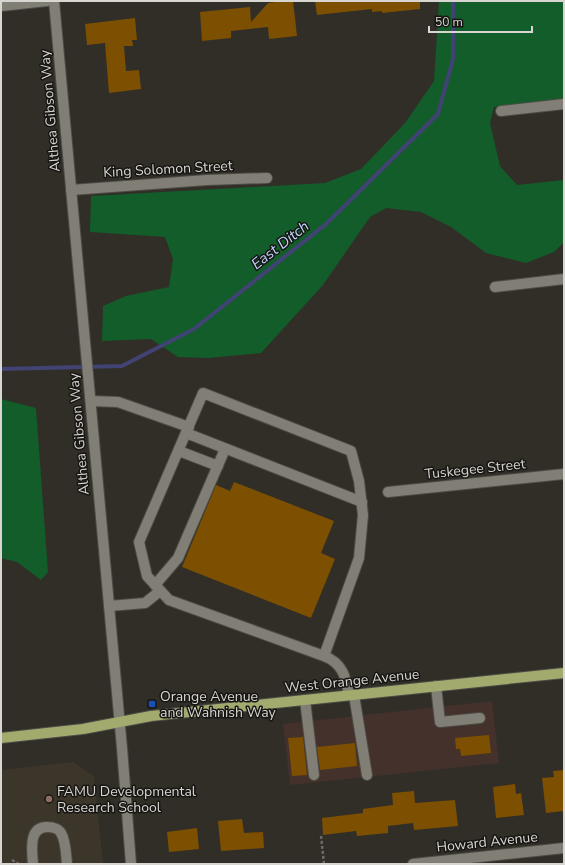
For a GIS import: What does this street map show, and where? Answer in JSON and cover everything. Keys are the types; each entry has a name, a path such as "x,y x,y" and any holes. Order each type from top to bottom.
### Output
{"main road":[{"name":"West Orange Avenue","path":"1,738 83,729 158,716 564,673"}],"street":[{"path":"1,6 47,1"},
{"name":"Althea Gibson Way","path":"54,1 120,722 131,864"},
{"path":"501,111 564,104"},
{"name":"King Solomon Street","path":"71,190 207,180 268,178"},
{"path":"495,287 564,280"},
{"path":"324,656 359,558 363,515 359,481 351,451 203,393 139,542 147,576 169,600 324,656 333,659 345,673 352,695 367,775"},
{"path":"91,401 118,402 187,430 225,449 362,502"},
{"path":"109,606 145,602 158,588 178,558 225,449"},
{"path":"179,451 218,466"},
{"name":"Tuskegee Street","path":"388,492 564,474"},
{"path":"436,686 440,722 480,718"},
{"path":"305,700 314,775"},
{"path":"33,864 33,838 36,831 43,827 49,826 56,828 62,834 67,864"},
{"name":"Howard Avenue","path":"413,864 564,848"}],"path":[{"path":"321,836 324,864"},
{"path":"12,860 19,864"}],"shaded area":[{"path":"492,701 499,763 290,785 283,724"},
{"name":"FAMU Developmental Research School","path":"73,762 94,776 103,864 1,864 1,770"}],"green space":[{"path":"439,1 564,1 564,100 494,107 490,123 500,166 517,185 564,180 564,242 554,252 526,263 486,253 451,227 421,212 386,208 370,217 323,285 261,353 209,358 178,357 151,339 102,341 103,306 126,296 169,287 173,259 165,237 90,232 91,196 325,183 361,169 405,123 434,81"},
{"path":"1,399 36,408 48,572 41,580 17,562 1,558"}],"building":[{"path":"293,1 297,36 269,39 268,27 231,31 231,38 202,41 200,12 250,7 251,22 268,3"},
{"path":"315,1 420,1 420,9 382,13 382,11 372,12 372,9 317,15"},
{"path":"135,18 137,40 132,40 133,46 124,46 126,71 139,70 141,89 109,93 105,43 87,45 85,24"},
{"path":"234,482 334,521 321,553 335,559 311,618 182,567 216,485 230,491"},
{"path":"489,735 491,753 461,756 460,749 456,749 455,738"},
{"path":"303,737 307,775 292,776 288,738"},
{"path":"355,743 357,766 320,770 317,747"},
{"path":"564,770 564,811 546,813 542,778 554,777 553,771"},
{"path":"515,784 516,794 521,793 524,815 496,818 493,787"},
{"path":"414,791 415,803 455,800 458,826 414,830 413,823 388,826 388,833 357,836 356,831 323,835 322,818 363,813 363,809 393,805 392,793"},
{"path":"242,819 244,833 263,832 264,848 221,851 218,821"},
{"path":"197,828 199,849 169,852 167,832"}],"waterway":[{"name":"East Ditch","path":"1,369 122,366 194,329 326,224 438,114 453,59 453,1"}],"place":[{"name":"Orange Avenue and Wahnish Way","path":"152,704"},
{"name":"FAMU Developmental Research School","path":"49,799"}]}
